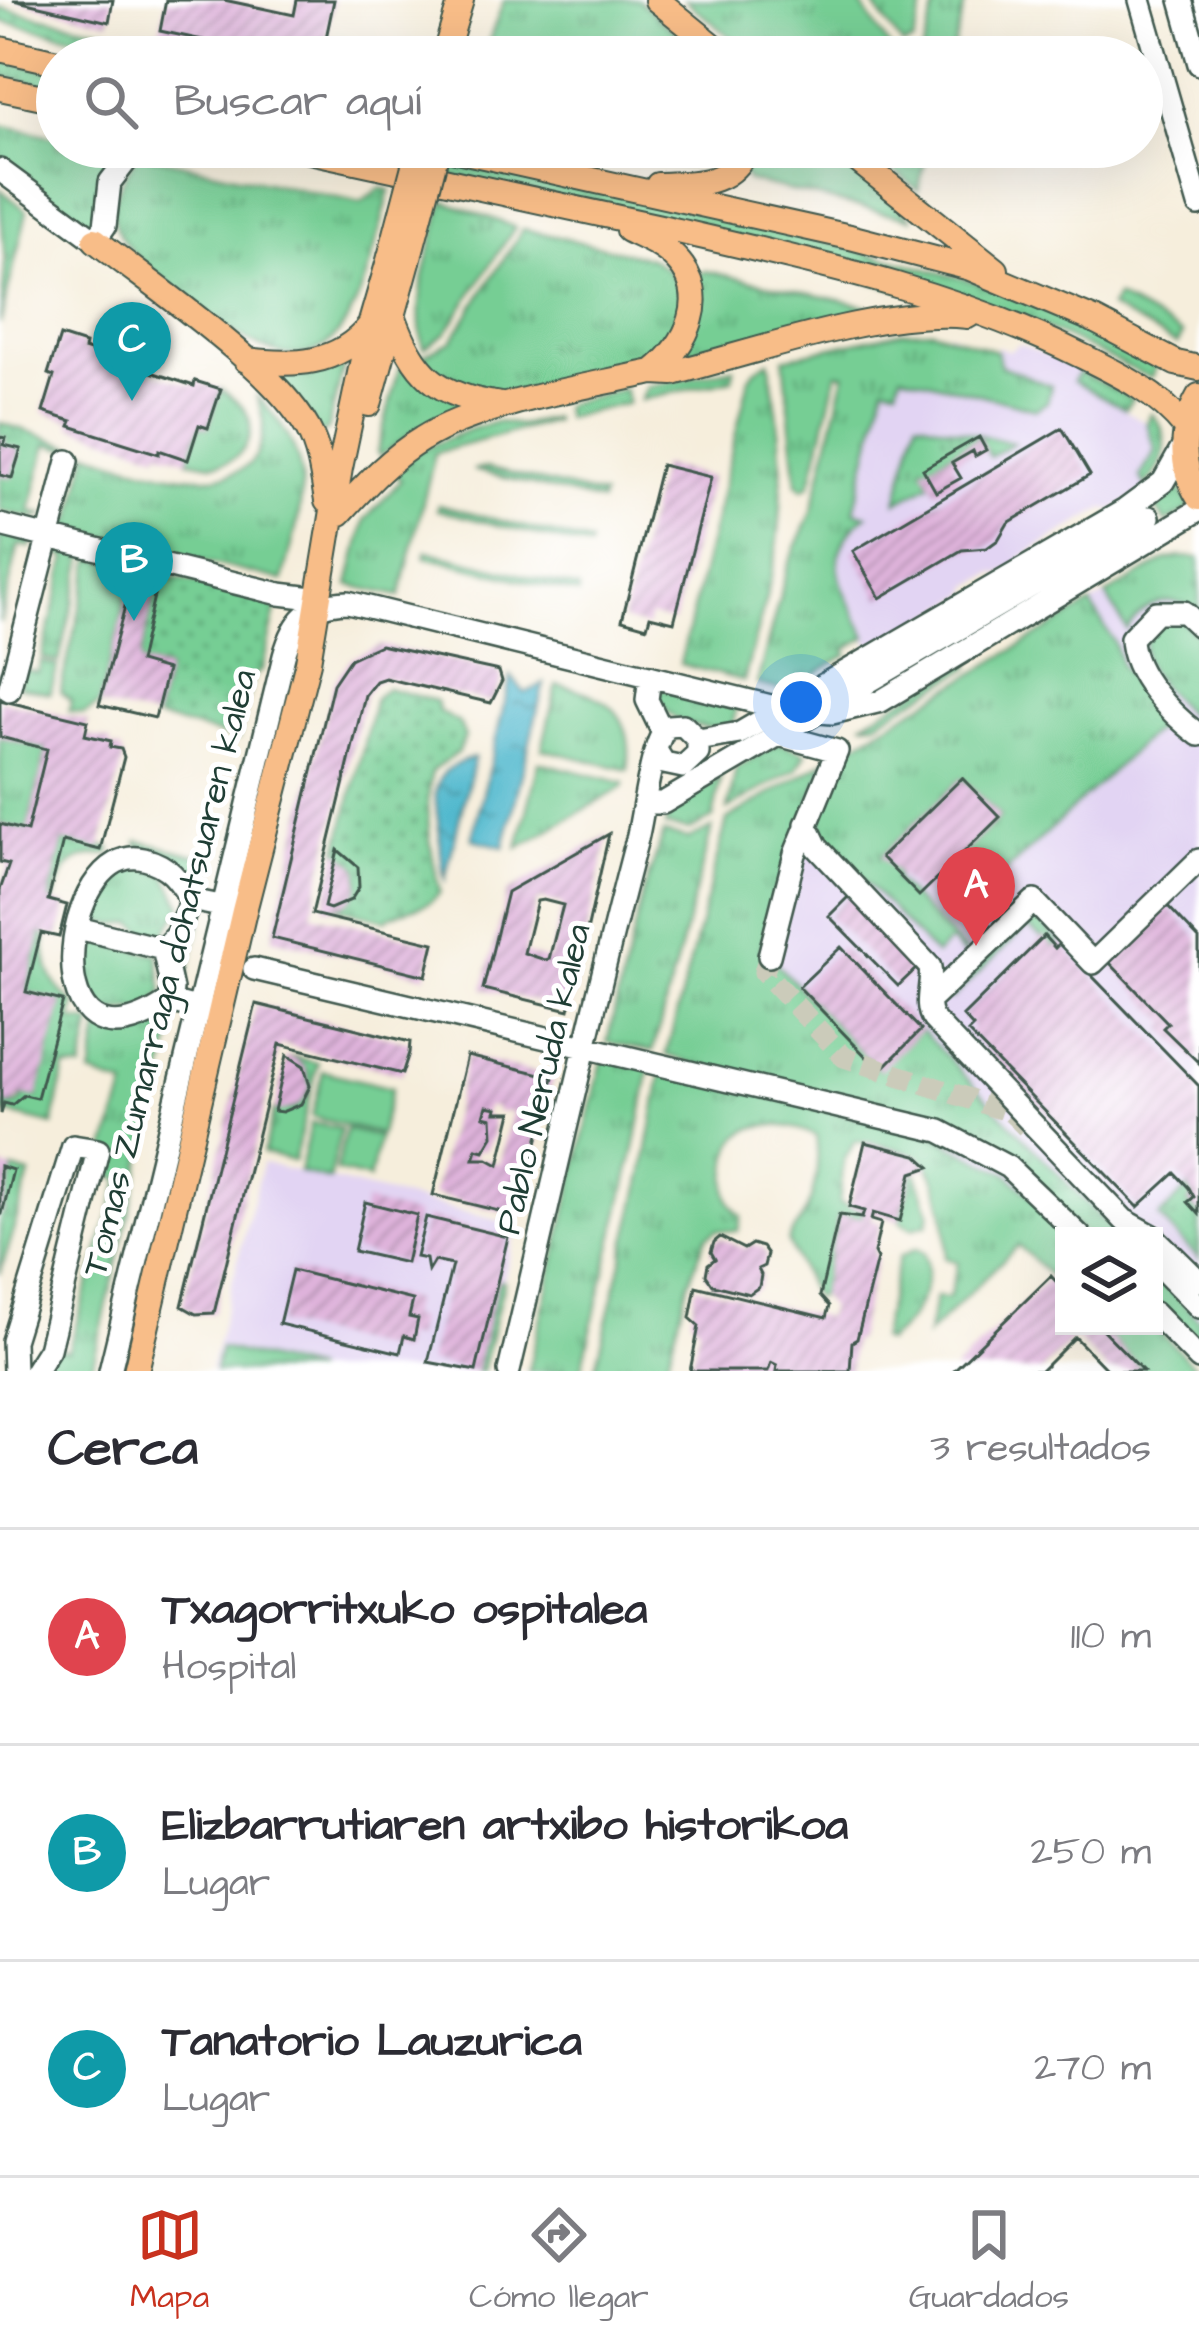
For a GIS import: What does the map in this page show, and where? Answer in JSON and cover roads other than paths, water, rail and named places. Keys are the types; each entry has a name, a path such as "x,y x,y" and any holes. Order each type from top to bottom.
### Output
{"main road":[{"path":"450,36 461,0"},
{"path":"467,36 476,0"},
{"path":"657,0 701,36"},
{"path":"0,49 36,57"},
{"path":"0,88 36,96"},
{"path":"385,168 843,268 966,304 1146,390 1166,404 1185,436"},
{"path":"399,259 414,168"},
{"path":"399,259 433,168"},
{"path":"541,168 927,256 1018,286 1176,363 1199,368"},
{"path":"626,186 710,183 733,168"},
{"path":"868,168 1018,286"},
{"path":"586,211 663,247 690,280 694,305 690,328 679,349 652,372"},
{"path":"95,240 246,360 282,395 308,429 335,517"},
{"name":"Tomas Zumarraga dohatsuaren kalea","path":"136,1371 233,909 320,602 335,517 399,259"},
{"path":"335,517 384,466 417,442 509,406 652,372 673,373 917,314 963,315 1005,323"},
{"path":"246,360 291,364 325,358 381,320 440,388 479,402 509,406"},
{"path":"1199,396 1185,436 1188,477 1199,498"}],"street":[{"path":"1140,0 1150,36"},
{"path":"1181,0 1199,64"},
{"path":"1163,80 1199,205"},
{"path":"0,170 95,240 105,226 110,182 118,168"},
{"path":"659,742 682,725 698,740 721,739 783,709 1139,501 1163,482 1185,436"},
{"path":"9,690 68,461"},
{"path":"0,525 280,594 348,602 783,709 815,712 881,701 1199,510"},
{"path":"698,740 694,759 676,767 648,795 656,806 1149,517"},
{"path":"1147,544 1199,531"},
{"path":"1199,626 1184,612 1156,612 1131,638 1132,650 1150,684 1199,735"},
{"path":"650,676 647,700 664,763 676,767"},
{"path":"769,956 806,824 860,708"},
{"path":"750,727 837,751"},
{"name":"Pablo Neruda kalea","path":"509,1371 659,742"},
{"path":"806,824 817,847 930,967 928,1014 1124,1220 1137,1227"},
{"path":"209,1011 170,1001 127,1022 91,1016 76,1000 71,974 78,928 93,883 116,860 134,857 177,876 191,900 233,909"},
{"path":"929,1001 1034,901 1093,962 1199,860"},
{"path":"163,949 176,935 191,900"},
{"path":"78,928 163,949"},
{"path":"163,949 170,1001"},
{"path":"254,969 584,1044 962,1139 1028,1183 1071,1227"},
{"name":"Tomas Zumarraga dohatsuaren kalea","path":"110,1371 209,1011"},
{"path":"14,1371 14,1341 73,1146 98,1150 49,1349 35,1371"},
{"path":"1163,1245 1199,1281"},
{"path":"1163,1270 1199,1306"},
{"path":"1163,1321 1199,1359"}],"water":[{"path":"511,676 525,693 544,684 504,847 472,839"},
{"path":"474,758 445,879 436,789 446,771"}],"tunnel":[{"path":"769,956 764,972 844,1057 1012,1113 1026,1127"}],"place":[{"name":"Tanatorio Lauzurica","path":"132,401"},
{"name":"Elizbarrutiaren artxibo historikoa","path":"134,621"},
{"name":"Txagorritxuko ospitalea","path":"976,946"}]}
